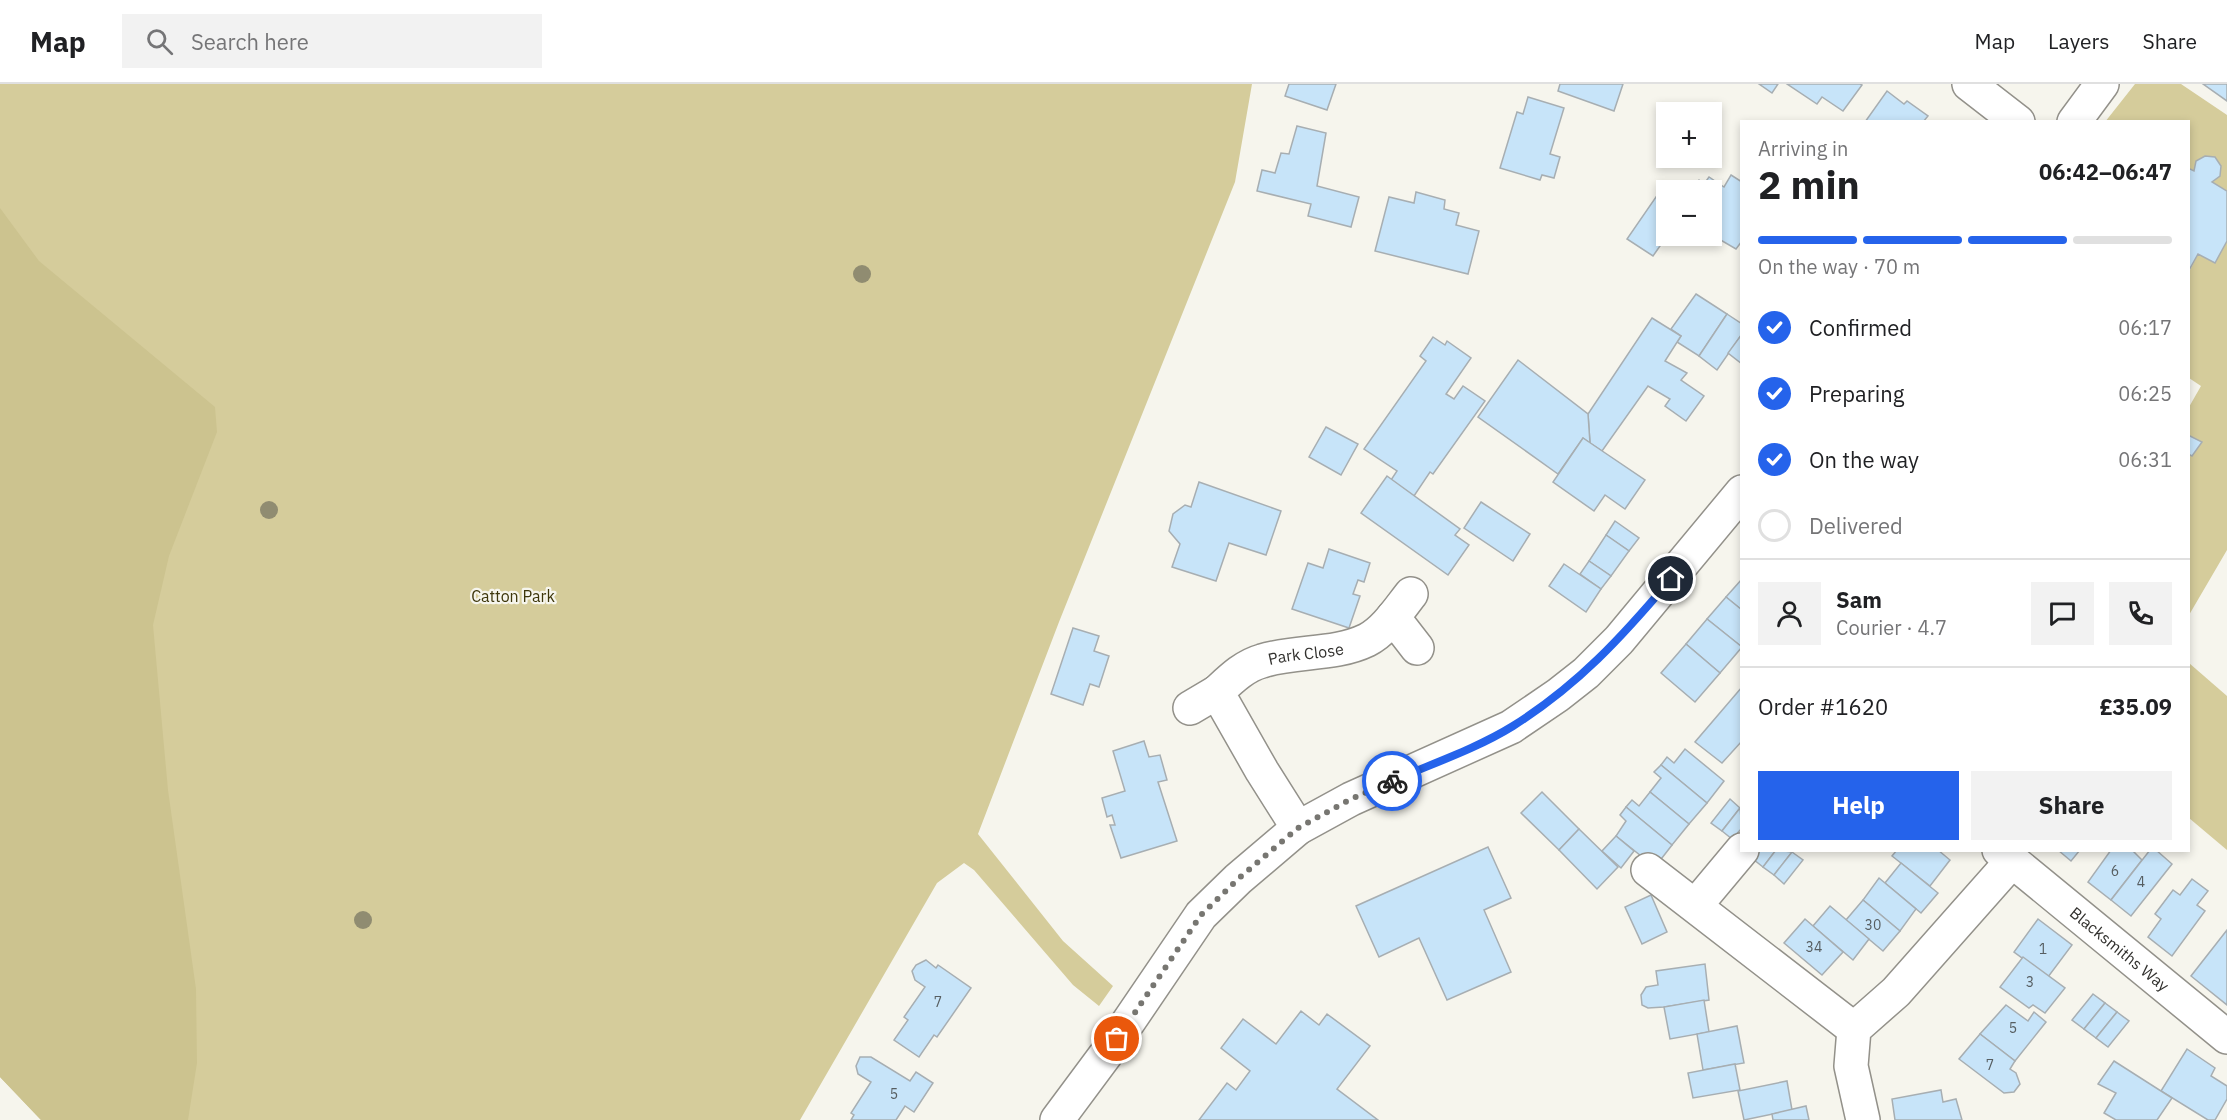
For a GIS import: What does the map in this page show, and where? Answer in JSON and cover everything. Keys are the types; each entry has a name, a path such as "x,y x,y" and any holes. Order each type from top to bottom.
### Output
{"street":[{"path":"1969,84 2015,120"},
{"path":"2075,120 2102,84"},
{"path":"1057,1120 1112,1046 1201,915 1264,856 1298,828 1351,799 1511,727 1558,695 1619,640 1740,494"},
{"name":"Park Close","path":"1298,828 1262,771 1204,700 1238,673 1262,661 1341,649 1368,640 1402,605 1418,648"},
{"name":"Blacksmiths Way","path":"1854,1029 1896,992 2006,856 2227,1036"},
{"path":"1696,905 1736,857"},
{"path":"1648,870 1854,1029 1851,1066 1863,1120"}],"green space":[{"name":"Catton Park","path":"0,84 1252,84 1235,182 1059,622 978,834 1063,941 1113,986 1099,1006 1073,985 974,870 964,863 937,883 800,1120 41,1120 0,1077"},
{"path":"2135,84 2181,84 2227,115 2227,191 2212,182 2220,176 2221,166 2215,157 2205,156 2196,161 2194,171 2190,169 2190,120 2107,120"},
{"path":"2227,241 2227,550 2190,613 2190,405 2201,386 2190,379 2190,270 2198,254 2215,263"},
{"path":"2190,664 2227,696 2227,850 2190,819"}],"shaded area":[{"path":"0,208 39,261 215,407 217,432 169,556 153,625 168,790 196,989 197,1063 188,1120 41,1120 0,1077"}],"building":[{"path":"1289,84 1336,84 1327,110 1285,96"},
{"path":"1560,84 1623,84 1614,111 1558,91"},
{"path":"1759,84 1778,84 1772,93"},
{"path":"1787,84 1862,85 1843,111 1822,97 1817,104"},
{"path":"2203,84 2227,84 2227,101"},
{"path":"1887,91 1904,104 1907,101 1928,116 1925,120 1866,120"},
{"path":"1528,97 1564,108 1550,154 1560,157 1554,178 1542,175 1540,180 1500,168 1517,112 1523,114"},
{"path":"1297,126 1326,133 1317,186 1359,197 1351,227 1308,216 1311,204 1257,191 1262,170 1275,173 1281,153 1289,154"},
{"path":"2205,156 2215,157 2221,166 2220,176 2212,182 2227,191 2227,241 2215,263 2198,254 2190,268 2190,169 2194,171 2196,161"},
{"path":"1731,175 1740,181 1740,244 1736,249 1722,241 1722,186 1724,187"},
{"path":"1416,192 1445,200 1444,209 1459,213 1456,225 1479,231 1468,274 1375,251 1389,197 1414,203"},
{"path":"1656,197 1656,246 1660,246 1653,256 1627,239"},
{"path":"1696,294 1727,314 1699,356 1677,342 1681,336 1671,329"},
{"path":"1727,314 1740,323 1740,337 1717,370 1699,356"},
{"path":"1652,318 1681,336 1665,361 1687,373 1681,380 1704,396 1686,421 1665,406 1670,399 1648,386 1602,451 1590,443 1588,414"},
{"path":"1433,337 1445,345 1447,341 1471,358 1446,394 1454,399 1463,386 1485,401 1433,474 1430,472 1414,496 1391,480 1397,471 1364,449 1426,361 1420,356"},
{"path":"1740,337 1740,362 1728,353"},
{"path":"1518,360 1588,414 1590,443 1583,438 1558,474 1478,417"},
{"path":"1326,427 1358,444 1341,475 1309,457"},
{"path":"2190,436 2202,442 2192,456 2190,455"},
{"path":"1583,438 1645,480 1625,509 1605,495 1594,511 1553,482"},
{"path":"1387,476 1460,529 1455,535 1469,545 1448,575 1361,513"},
{"path":"1199,482 1281,511 1266,555 1229,543 1216,581 1172,567 1180,544 1169,531 1173,514 1185,505 1191,507"},
{"path":"1481,502 1530,534 1513,561 1464,528"},
{"path":"1615,521 1639,538 1629,551 1606,535"},
{"path":"1606,535 1629,551 1611,576 1589,561"},
{"path":"1329,549 1370,563 1364,582 1358,580 1353,594 1360,596 1349,628 1292,609 1308,563 1323,568"},
{"path":"1589,561 1611,576 1601,589 1580,574"},
{"path":"1564,564 1601,589 1586,612 1549,586"},
{"path":"1740,581 1740,608 1726,597"},
{"path":"1726,597 1740,608 1740,645 1707,619"},
{"path":"1707,619 1740,645 1740,649 1720,673 1686,644"},
{"path":"1073,628 1099,636 1094,651 1109,656 1099,687 1090,684 1083,705 1051,694"},
{"path":"1686,644 1720,673 1695,702 1661,673"},
{"path":"1740,689 1740,743 1722,763 1695,742"},
{"path":"1144,741 1149,757 1160,755 1167,780 1158,782 1177,841 1121,858 1110,825 1115,825 1112,815 1107,817 1102,798 1125,791 1113,751"},
{"path":"1685,749 1724,781 1707,803 1661,765 1667,757 1674,763"},
{"path":"1661,765 1707,803 1689,824 1650,792 1661,778 1654,772"},
{"path":"1542,792 1579,829 1559,850 1521,813"},
{"path":"1650,792 1689,824 1672,845 1626,807 1632,800 1639,806"},
{"path":"1730,799 1740,808 1722,831 1711,823"},
{"path":"1626,807 1672,845 1655,867 1616,836 1626,821 1620,815"},
{"path":"1740,808 1740,830 1732,839 1722,831"},
{"path":"1579,829 1618,867 1597,889 1559,850"},
{"path":"1616,836 1634,851 1621,868 1602,851"},
{"path":"1488,847 1511,898 1484,910 1511,972 1447,1000 1419,938 1379,957 1356,906"},
{"path":"1758,852 1774,852 1763,867 1753,859"},
{"path":"1774,852 1792,852 1774,875 1763,867"},
{"path":"1792,852 1803,860 1784,884 1774,875"},
{"path":"1895,852 1940,852 1950,860 1930,886 1892,856"},
{"path":"2060,852 2078,852 2071,861"},
{"path":"2110,852 2134,852 2142,860 2111,900 2088,882"},
{"path":"2148,852 2158,852 2172,864 2131,916 2111,900"},
{"path":"1901,863 1938,893 1921,913 1885,883"},
{"path":"1879,878 1916,909 1900,931 1863,900"},
{"path":"2192,879 2208,891 2197,905 2205,911 2172,956 2148,937 2161,919 2155,914 2173,890 2180,895"},
{"path":"1651,895 1667,932 1642,944 1625,907"},
{"path":"1863,900 1900,931 1883,951 1846,920"},
{"path":"1830,906 1869,939 1853,960 1813,926"},
{"path":"1805,919 1843,952 1822,975 1784,943"},
{"path":"2038,919 2072,945 2048,977 2014,952"},
{"path":"2227,930 2227,1005 2191,976"},
{"path":"2023,957 2065,988 2045,1013 2033,1005 2029,1008 2000,987"},
{"path":"926,960 936,968 938,965 971,988 937,1037 934,1035 919,1057 894,1040 908,1020 904,1017 925,987 915,980 912,971 916,965"},
{"path":"1705,964 1709,1000 1664,1007 1648,1008 1642,1005 1641,995 1646,987 1658,985 1656,971"},
{"path":"2093,994 2105,1003 2084,1029 2072,1020"},
{"path":"1704,1000 1709,1032 1670,1039 1664,1007"},
{"path":"2105,1003 2117,1012 2096,1038 2084,1029"},
{"path":"2006,1005 2028,1021 2034,1012 2046,1022 2015,1061 1980,1034"},
{"path":"1301,1011 1319,1025 1327,1014 1370,1046 1337,1089 1378,1120 1199,1120 1227,1083 1236,1090 1250,1071 1221,1048 1243,1019 1276,1044"},
{"path":"2117,1012 2129,1021 2108,1047 2096,1038"},
{"path":"1737,1026 1744,1063 1703,1070 1697,1034"},
{"path":"1980,1034 2015,1061 2010,1069 2016,1073 2020,1084 2014,1092 2004,1093 1959,1059"},
{"path":"2187,1049 2215,1068 2211,1076 2227,1086 2227,1099 2215,1120 2208,1120 2161,1091"},
{"path":"860,1057 871,1057 910,1081 916,1072 933,1083 914,1112 905,1106 896,1120 851,1120 854,1115 851,1113 871,1082 858,1074 856,1066"},
{"path":"2114,1061 2172,1098 2157,1120 2116,1120 2104,1113 2116,1093 2098,1084"},
{"path":"1735,1064 1740,1090 1693,1098 1688,1073"},
{"path":"1787,1081 1792,1110 1744,1120 1738,1091"},
{"path":"1941,1090 1943,1102 1956,1099 1962,1120 1895,1120 1892,1099"},
{"path":"1806,1106 1809,1120 1773,1120 1772,1114"}],"way so far":[{"path":"1117,1039 1201,915 1238,879 1298,828 1351,799 1392,781"}],"route":[{"path":"1392,781 1511,727 1558,695 1586,673 1619,640 1671,579"}]}
